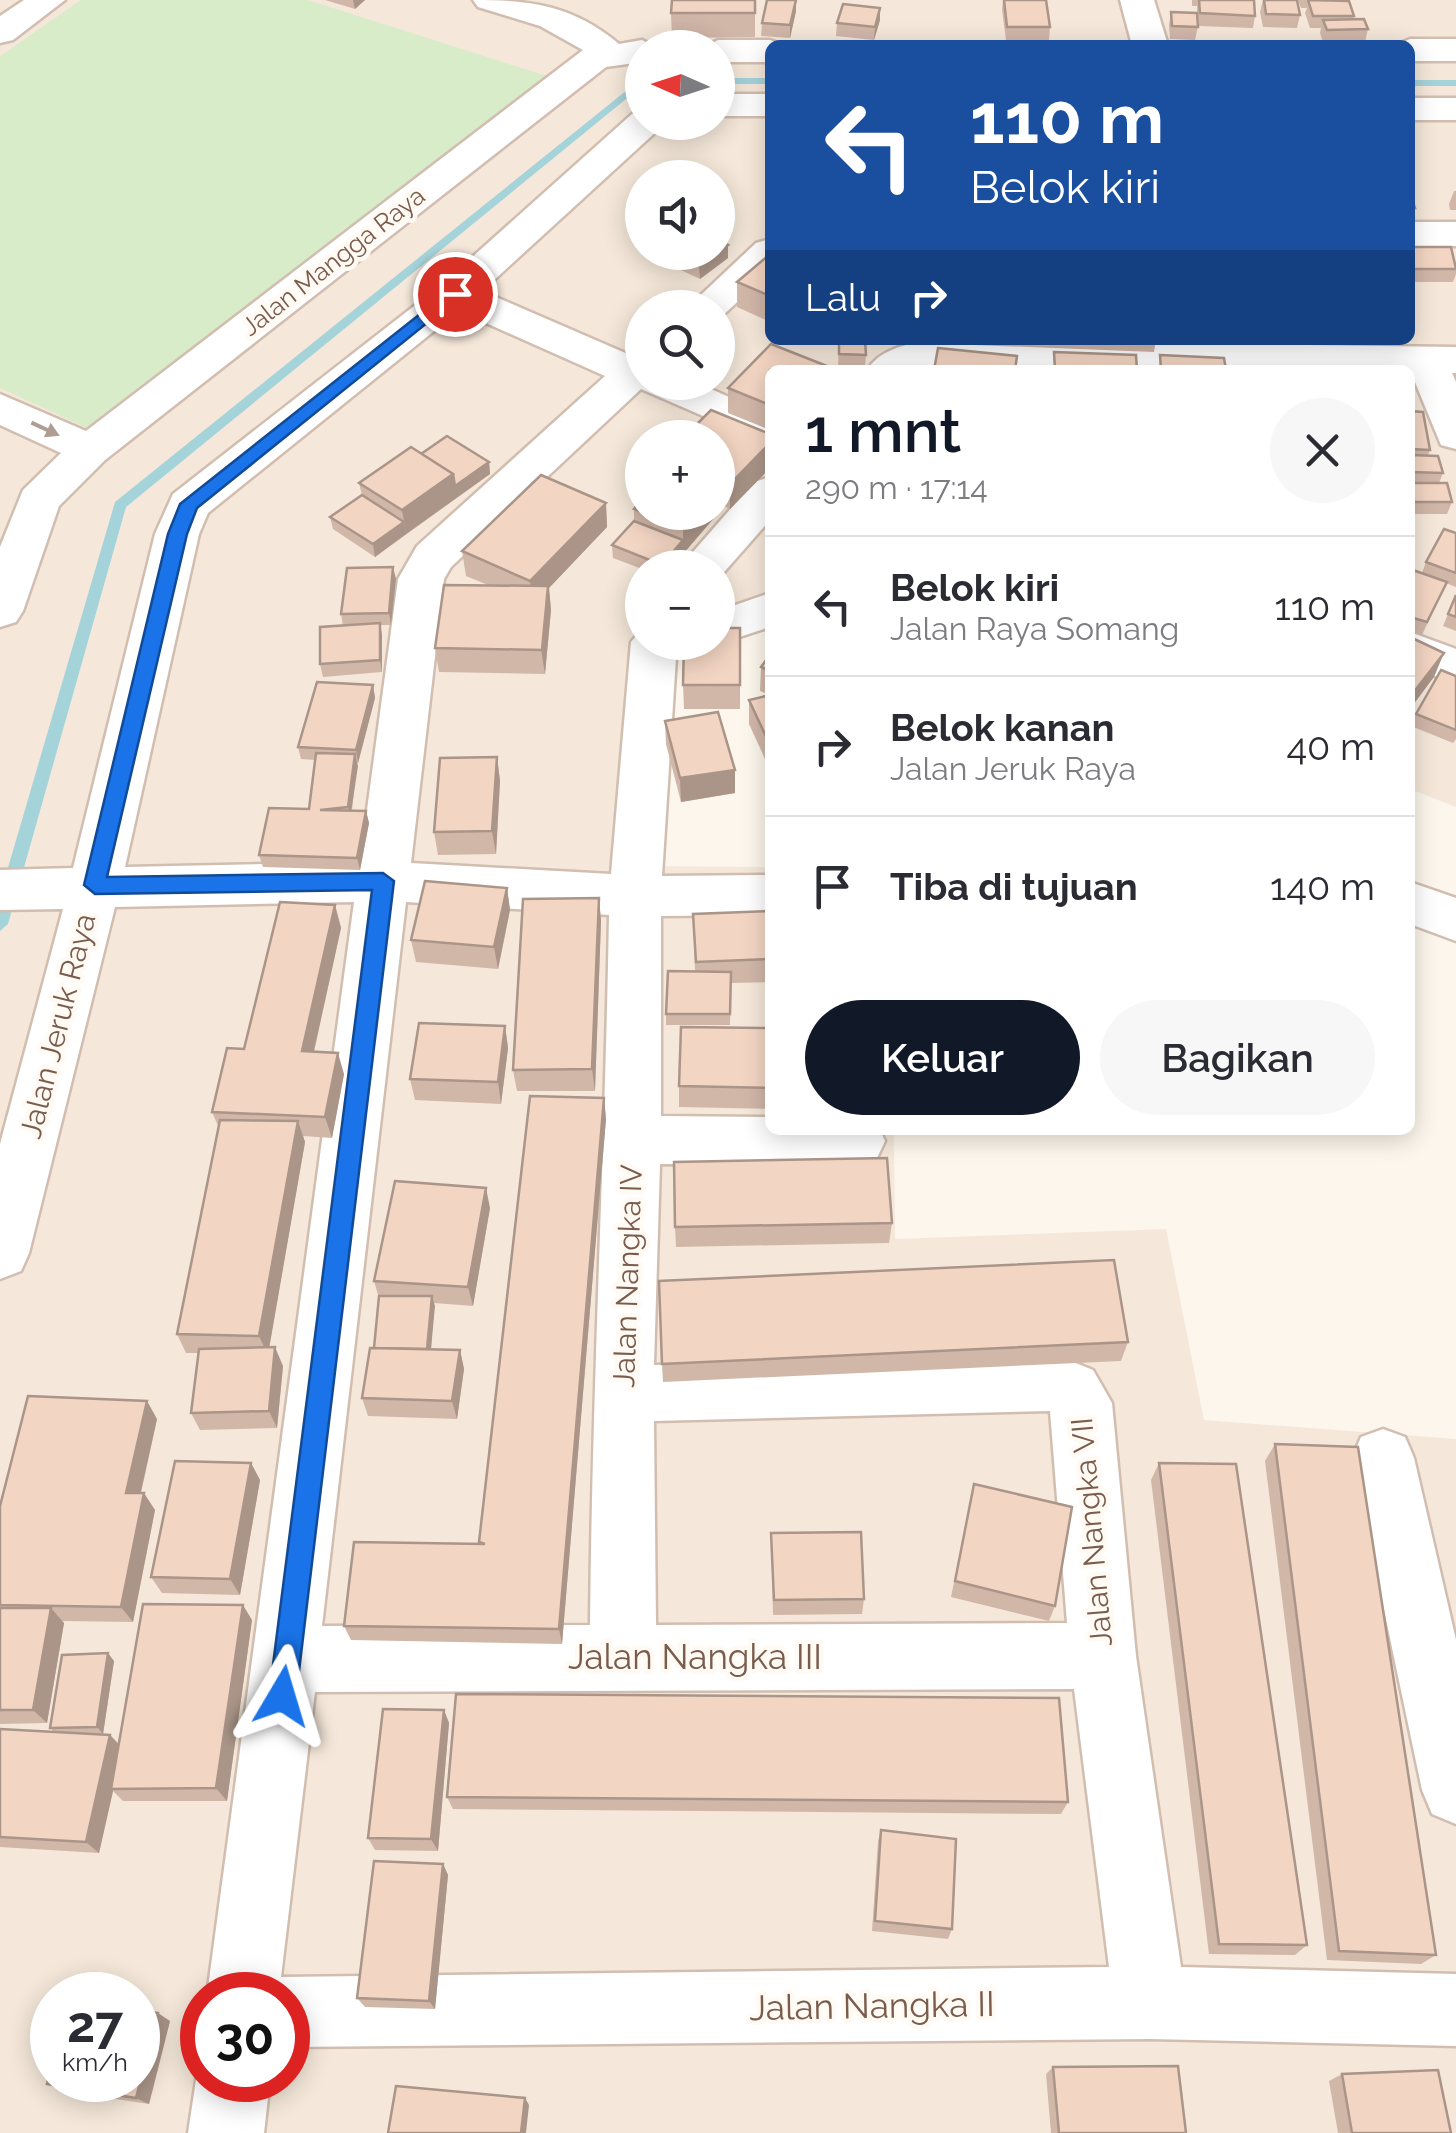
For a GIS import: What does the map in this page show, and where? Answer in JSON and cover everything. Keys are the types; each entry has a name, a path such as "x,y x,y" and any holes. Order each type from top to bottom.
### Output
{"street":[{"path":"0,32 48,0"},
{"path":"490,0 566,22 625,52"},
{"path":"1137,0 1149,40"},
{"path":"735,51 765,50"},
{"path":"1415,50 1456,50"},
{"name":"Jalan Mangga Raya","path":"19,490 90,450 594,58 625,52"},
{"path":"735,104 765,105"},
{"path":"1415,109 1456,110"},
{"name":"Jalan Jeruk Raya","path":"0,1253 83,887 189,504 455,294 626,140"},
{"path":"1415,234 1456,234"},
{"path":"727,290 765,256"},
{"path":"455,294 625,366"},
{"path":"896,365 910,357 932,353 1026,362 1231,356 1441,360 1456,435"},
{"path":"247,1972 418,603 433,557 625,390"},
{"path":"701,400 765,429"},
{"path":"0,408 90,450"},
{"path":"0,610 19,490"},
{"path":"717,550 765,498"},
{"path":"735,621 765,610"},
{"path":"1415,651 1456,667"},
{"name":"Jalan Nangka IV","path":"623,1656 624,1394 633,1140 635,896 654,660"},
{"path":"0,890 383,881 635,896 765,895"},
{"path":"1415,904 1456,920"},
{"path":"633,1140 858,1141"},
{"name":"Jalan Nangka VII","path":"624,1394 1056,1382 1071,1390 1080,1403 1104,1656 1150,2003"},
{"path":"1383,1458 1439,1634 1456,1790"},
{"name":"Jalan Nangka III","path":"287,1659 1104,1656"},
{"name":"Jalan Nangka II","path":"310,2011 1150,2003 1456,2010"},
{"path":"226,2133 230,2102"}],"shaded area":[{"path":"0,0 1456,0 1456,807 1415,791 1415,365 765,365 765,609 735,615 735,550 625,550 625,660 642,660 642,866 765,867 765,1135 894,1135 895,1239 1166,1229 1204,1420 1456,1439 1456,2133 0,2133"}],"green space":[{"path":"81,0 308,0 550,77 87,428 0,388 0,56"}],"building":[{"path":"672,0 755,0 755,13 671,13"},
{"path":"767,0 796,0 790,25 762,23"},
{"path":"1004,0 1046,0 1050,27 1007,27"},
{"path":"1199,0 1254,0 1255,16 1200,13"},
{"path":"1264,0 1297,0 1300,15 1266,14"},
{"path":"1308,0 1349,1 1354,16 1313,16"},
{"path":"843,4 880,8 875,27 837,23"},
{"path":"1171,12 1197,13 1198,27 1172,26"},
{"path":"1364,19 1368,29 1327,30 1323,20"},
{"path":"1415,247 1451,247 1456,269 1415,269"},
{"path":"765,258 765,294 737,282"},
{"path":"770,345 824,365 765,365 765,403 735,391 735,381"},
{"path":"839,345 865,345 866,355 839,354"},
{"path":"938,348 1017,356 1016,365 935,365"},
{"path":"1054,352 1136,355 1137,365 1055,365"},
{"path":"1160,355 1224,358 1225,365 1161,365"},
{"path":"711,410 765,432 765,448 735,479 735,420 701,420"},
{"path":"1415,411 1423,412 1430,450 1415,449"},
{"path":"447,436 489,462 455,486 453,474 421,454"},
{"path":"411,447 453,474 402,510 359,483"},
{"path":"1415,455 1438,456 1443,473 1415,472"},
{"path":"541,475 606,503 530,581 462,551"},
{"path":"1415,483 1447,483 1452,502 1415,502"},
{"path":"362,495 404,522 373,544 330,517"},
{"path":"1444,529 1456,533 1456,573 1426,562"},
{"path":"626,530 657,530 683,540 675,550 625,550 612,545"},
{"path":"393,567 389,613 341,614 347,568"},
{"path":"1415,571 1447,582 1427,622 1415,618"},
{"path":"444,585 548,586 542,650 435,648"},
{"path":"1456,595 1456,617 1448,614"},
{"path":"380,623 380,660 320,664 320,627"},
{"path":"735,628 740,628 740,685 683,685 684,660 735,660"},
{"path":"1415,639 1444,653 1415,691"},
{"path":"1441,670 1456,676 1456,730 1416,714"},
{"path":"317,682 373,685 356,750 298,747"},
{"path":"765,696 765,734 749,700"},
{"path":"718,712 735,770 680,778 665,721"},
{"path":"316,753 355,754 348,807 320,810 366,811 357,858 259,855 269,808 309,809"},
{"path":"497,757 492,831 434,832 440,758"},
{"path":"425,881 507,888 494,947 411,940"},
{"path":"599,898 592,1069 513,1070 523,899"},
{"path":"280,902 335,905 302,1051 338,1053 325,1117 212,1112 227,1048 244,1049"},
{"path":"765,911 765,959 696,962 693,914"},
{"path":"668,971 731,972 730,1014 666,1014"},
{"path":"419,1023 505,1026 498,1082 410,1079"},
{"path":"681,1027 765,1028 765,1088 679,1086"},
{"path":"530,1096 604,1098 559,1629 344,1626 354,1542 485,1544 479,1542"},
{"path":"220,1120 298,1121 259,1336 177,1334"},
{"path":"887,1158 892,1223 675,1227 674,1162"},
{"path":"395,1181 486,1188 468,1287 374,1281"},
{"path":"1114,1260 1128,1342 662,1364 659,1281"},
{"path":"379,1296 432,1296 427,1349 374,1348"},
{"path":"275,1347 269,1411 191,1413 199,1349"},
{"path":"370,1348 460,1350 452,1401 362,1398"},
{"path":"28,1396 147,1401 126,1493 144,1493 121,1607 0,1605 0,1506"},
{"path":"1275,1444 1358,1447 1436,1955 1339,1951"},
{"path":"175,1461 251,1463 230,1579 151,1577"},
{"path":"1159,1463 1236,1464 1307,1945 1219,1944"},
{"path":"974,1484 1072,1507 1055,1606 955,1581"},
{"path":"861,1532 864,1599 774,1600 771,1533"},
{"path":"143,1604 243,1605 216,1788 111,1789"},
{"path":"0,1608 51,1608 33,1710 0,1710"},
{"path":"108,1653 97,1727 50,1728 62,1655"},
{"path":"456,1694 1059,1698 1068,1802 447,1797"},
{"path":"383,1709 444,1710 431,1839 368,1838"},
{"path":"0,1729 110,1735 86,1842 0,1837"},
{"path":"881,1830 956,1839 952,1929 875,1921"},
{"path":"374,1861 443,1864 429,2001 357,1998"},
{"path":"1178,2066 1186,2133 1059,2133 1053,2067"},
{"path":"1438,2070 1451,2133 1352,2133 1342,2074"},
{"path":"396,2086 525,2098 521,2133 388,2133"}],"waterway":[{"path":"735,81 765,81"},
{"path":"1415,83 1456,83"},
{"path":"0,924 120,505 625,95"}],"route":[{"path":"282,1696 383,881 95,885 178,534 189,504 455,294"}]}
